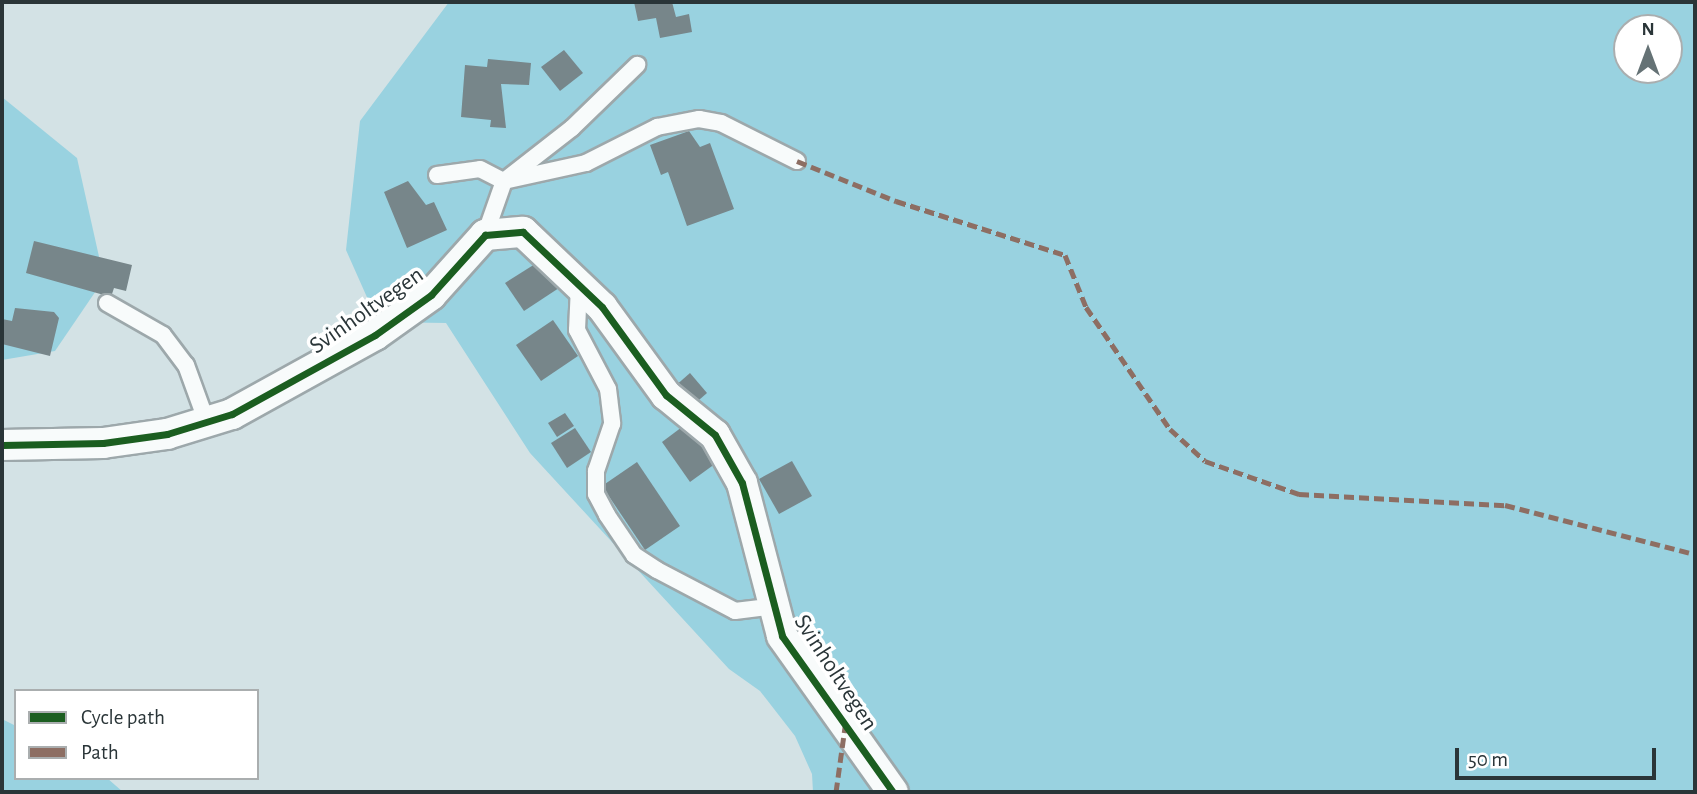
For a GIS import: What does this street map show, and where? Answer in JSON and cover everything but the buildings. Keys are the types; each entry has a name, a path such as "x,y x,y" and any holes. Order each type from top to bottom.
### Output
{"street":[{"name":"Svinholtvegen","path":"2,445 103,443 167,435 269,395 375,335 431,295 485,235 523,232 602,307 666,395 715,435 742,483 760,539 773,606 782,636 893,792"}],"lane":[{"path":"485,235 504,181 572,128 637,65"},
{"path":"437,175 480,169 504,181 586,163 657,127 699,119 721,123 797,161"},
{"path":"579,286 576,330 608,389 612,424 596,471 596,494 607,515 634,555 657,570 735,611 773,606"},
{"path":"107,303 163,335 186,365 206,420"}],"shaded area":[{"path":"449,2 1695,2 1695,792 813,792 812,774 795,736 760,691 729,669 530,453 446,323 378,322 346,250 360,121"},
{"path":"2,97 77,158 104,279 55,351 2,360"},
{"path":"2,719 14,725 14,780 109,780 123,792 2,792"}],"marked path":[{"path":"797,161 896,201 1065,255 1086,307 1170,429 1205,461 1299,494 1505,505 1695,554"},
{"path":"836,792 845,727"}],"cycle path":[{"path":"2,445 103,443 167,434 232,414 375,335 431,295 485,235 523,232 602,307 666,395 715,435 742,483 782,636 893,792"}]}
